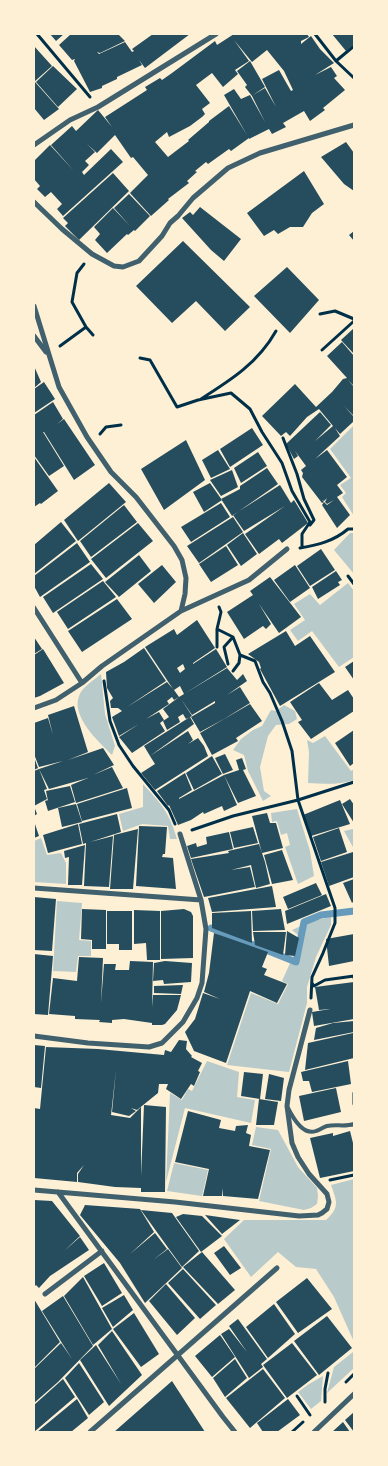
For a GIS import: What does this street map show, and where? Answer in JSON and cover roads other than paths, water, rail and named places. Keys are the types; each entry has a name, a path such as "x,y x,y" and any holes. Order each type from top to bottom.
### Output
{"street":[{"path":"34,145 70,120 98,107 216,34"},
{"path":"34,202 92,254 114,266 123,267 139,261 193,198 228,168 260,153 354,125"},
{"path":"34,306 59,387 88,438 111,472 136,497 174,546 182,560 186,586 181,610"},
{"path":"34,336 48,354"},
{"path":"34,708 56,700 82,683 102,666 181,610 249,580 287,549"},
{"path":"34,608 82,683"},
{"path":"34,1036 88,1043 149,1047 162,1043 183,1022 197,998 202,983 206,929 201,900 180,834"},
{"path":"34,888 201,900"},
{"path":"34,1190 175,1202 300,1216 318,1215 325,1212 328,1206 328,1196 309,1174 298,1157 292,1143 287,1106 288,1090 310,1010"},
{"path":"58,1192 235,1432"},
{"path":"45,1294 102,1251"},
{"path":"90,1432 277,1268"},
{"path":"314,1432 354,1394"}],"lane":[{"path":"287,1106 303,1129 310,1132 315,1132 326,1126 354,1124"}],"waterway":[{"path":"211,928 296,962 304,922 321,915 354,911"}]}
